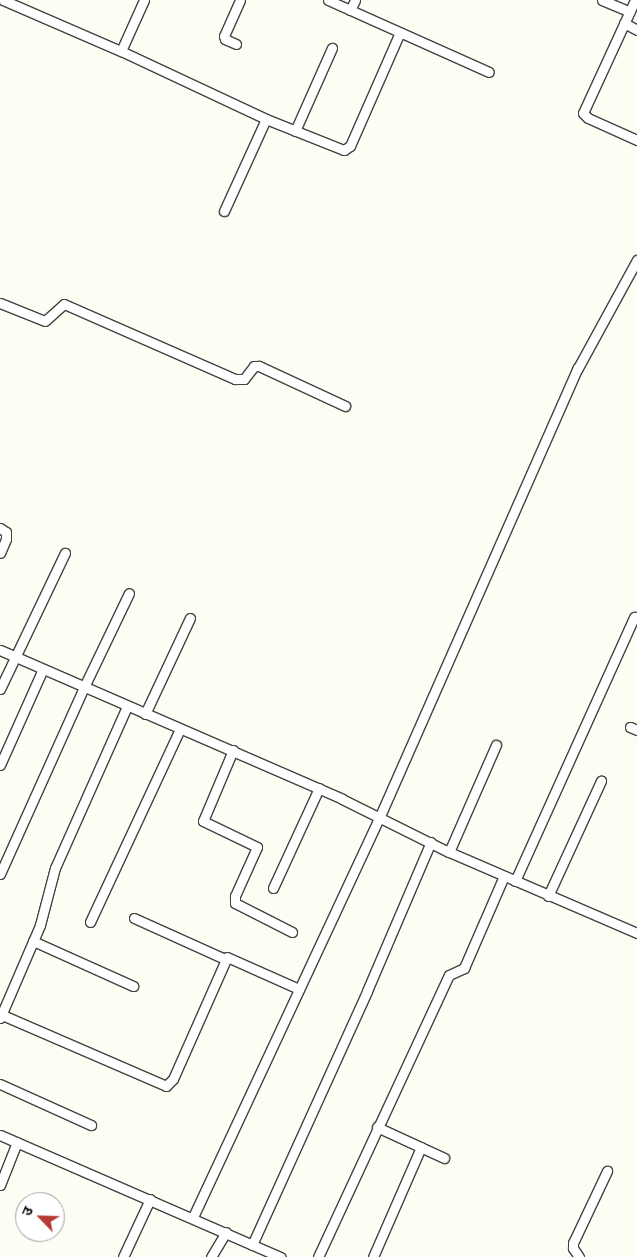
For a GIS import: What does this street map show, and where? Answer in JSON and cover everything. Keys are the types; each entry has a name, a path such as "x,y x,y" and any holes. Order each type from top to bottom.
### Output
{"street":[{"path":"3,0 121,51 266,119 340,150 348,149 400,32"},
{"path":"121,51 144,0"},
{"path":"236,44 225,39 224,36 240,0"},
{"path":"328,0 489,72"},
{"path":"350,10 355,0"},
{"path":"602,0 630,12"},
{"path":"635,0 583,112 588,118 637,140"},
{"path":"624,23 637,30"},
{"path":"296,131 332,48"},
{"path":"224,211 266,119"},
{"path":"193,1217 380,816 578,368 637,260"},
{"path":"0,304 45,320 64,304 232,378 244,379 254,366 259,366 345,406"},
{"path":"0,528 6,532 6,539 0,553"},
{"path":"0,689 65,553"},
{"path":"0,874 128,593"},
{"path":"515,881 634,617"},
{"path":"145,714 190,618"},
{"path":"0,650 319,788 380,816 449,852 637,933"},
{"path":"0,765 43,669"},
{"path":"127,706 55,868 33,941 1,1015 168,1086 173,1079 225,959"},
{"path":"90,922 180,729"},
{"path":"449,852 496,746"},
{"path":"233,750 203,821 256,847 235,896 235,902 292,932"},
{"path":"548,896 601,781"},
{"path":"273,888 319,788"},
{"path":"252,1245 367,991 431,842"},
{"path":"318,1257 448,975 464,968 504,876"},
{"path":"134,918 225,959 230,958 299,989"},
{"path":"33,941 133,986"},
{"path":"0,1084 91,1125"},
{"path":"377,1127 444,1158"},
{"path":"0,1135 193,1217 281,1257"},
{"path":"0,1185 17,1142"},
{"path":"373,1257 421,1147"},
{"path":"579,1257 573,1248 573,1243 607,1171"},
{"path":"123,1257 150,1199"},
{"path":"211,1257 226,1232"}]}
